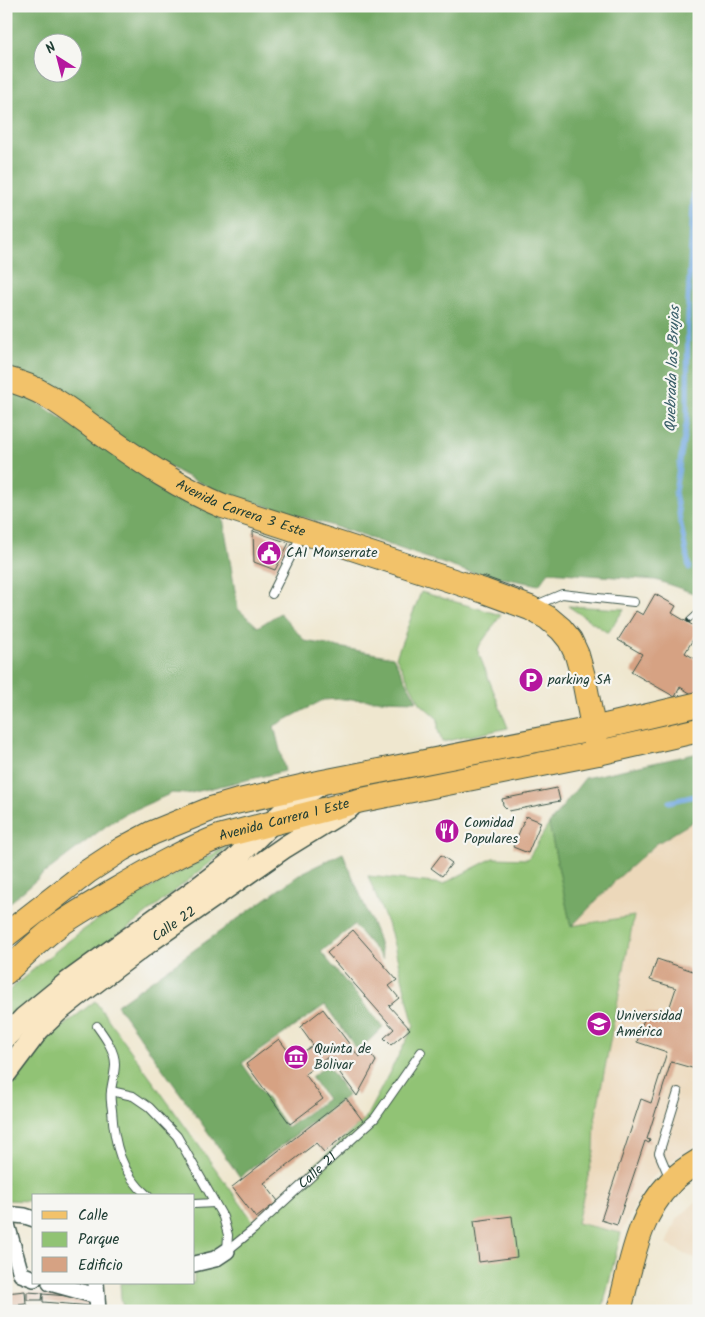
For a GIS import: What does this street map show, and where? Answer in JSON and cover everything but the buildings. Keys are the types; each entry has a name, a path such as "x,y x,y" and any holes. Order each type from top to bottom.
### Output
{"main road":[{"name":"Avenida Carrera 3 Este","path":"6,379 29,386 46,394 136,457 200,496 223,506 484,591 530,608 548,618 570,640 577,655 598,753"},
{"name":"Avenida Carrera 1 Este","path":"6,935 87,872 122,849 152,833 212,809 323,782 593,729 699,704"},
{"name":"Avenida Carrera 1 Este","path":"6,972 54,929 80,911 180,854 222,836 362,800 598,753 699,730"},
{"path":"619,1311 645,1219 658,1196 671,1181 699,1161"}],"street":[{"name":"Calle 22","path":"6,1037 24,1018 67,983 234,860 292,804 323,782"},
{"name":"Calle 22","path":"6,1073 39,1029 77,996 153,939 285,847 362,800"},
{"path":"6,1214 32,1218"},
{"path":"6,1221 21,1274 32,1278"},
{"name":"Calle 21","path":"195,1264 215,1259 227,1251"},
{"path":"53,1284 97,1297"}],"lane":[{"path":"272,594 303,532"},
{"path":"530,608 562,594 634,602"},
{"path":"97,1026 109,1043 115,1063 111,1091 113,1131 118,1154 138,1188 146,1194"},
{"name":"Calle 21","path":"227,1251 254,1229 375,1118 421,1052"},
{"path":"111,1091 133,1096 149,1107 177,1136 223,1217 228,1234 227,1251"},
{"path":"671,1181 659,1153 678,1092"},
{"path":"195,1204 215,1203"}],"shaded area":[{"name":"Universidad América","path":"699,818 699,1144 672,1160 656,1174 638,1199 621,1233 602,1311 232,1311 571,927 618,878 656,844"},
{"path":"699,1199 699,1261 666,1244 676,1220"}],"green space":[{"path":"6,6 699,6 699,595 656,580 549,572 539,585 465,571 346,530 217,491 182,474 6,373"},
{"path":"6,384 24,393 157,484 223,518 238,609 258,627 280,613 305,641 393,657 417,701 323,700 274,726 285,771 186,794 172,793 123,815 42,875 6,906"},
{"path":"421,592 501,615 477,649 508,728 442,742 438,730 438,719 420,703 396,657"},
{"path":"568,606 624,609 608,633"},
{"path":"699,753 699,818 656,844 618,878 571,927 549,824 585,778"},
{"path":"549,824 571,926 634,916 595,1120 594,1151 577,1223 621,1233 602,1311 124,1310 120,1284 195,1284 195,1194 32,1194 32,1202 6,1200 6,1086 34,1049 95,1001 253,1221 365,1119 414,1026 391,933 368,876 443,884 493,858 528,859"},
{"path":"230,845 210,863 6,1025 6,993 50,956 84,929 112,911"},
{"path":"343,853 377,936 383,959 354,925 321,952 383,1027 358,1051 325,1005 242,1063 287,1128 327,1099 311,1077 327,1065 348,1095 240,1177 117,1005 302,873"}],"waterway":[{"name":"Quebrada las Brujas","path":"689,568 675,492 687,419 688,301 694,184 699,169"},
{"path":"669,802 699,795"}],"railway":[{"path":"689,620 699,611"}],"place":[{"name":"CAI Monserrate","path":"269,553"},
{"name":"parking SA","path":"531,680"},
{"name":"Comidad Populares","path":"447,831"},
{"name":"Universidad América","path":"599,1024"},
{"name":"Quinta de Bolivar","path":"296,1057"}]}
